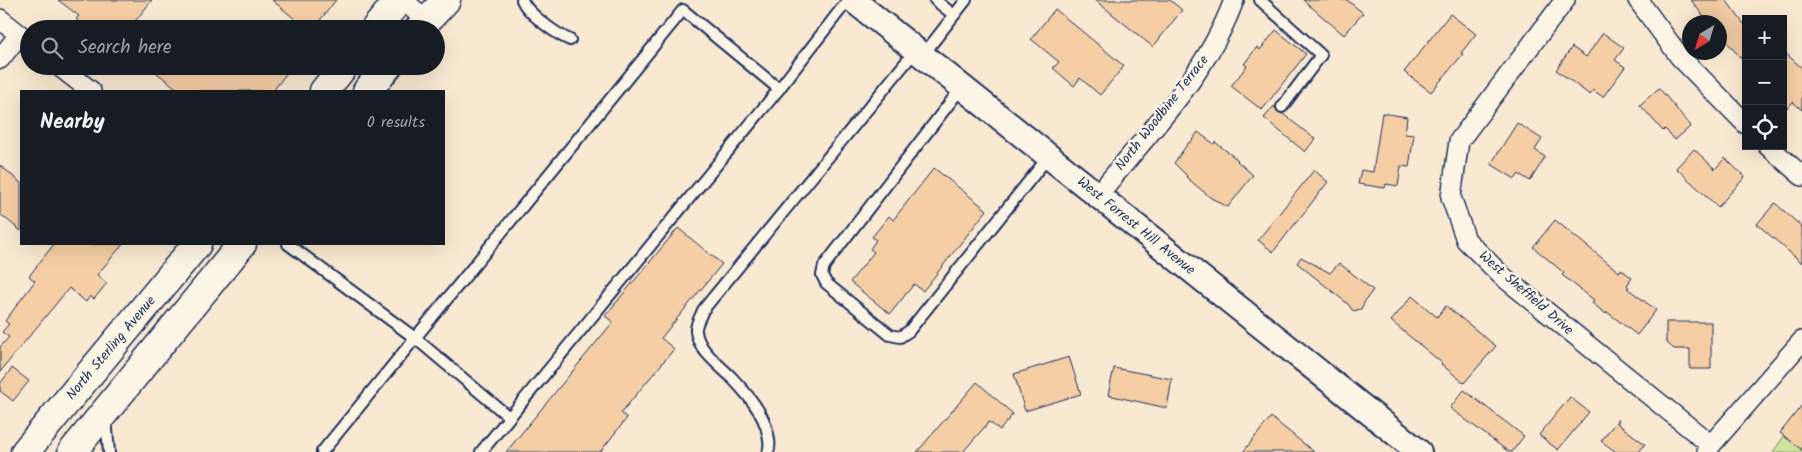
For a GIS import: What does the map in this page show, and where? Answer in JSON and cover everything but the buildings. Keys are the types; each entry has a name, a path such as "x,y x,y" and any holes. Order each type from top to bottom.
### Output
{"main road":[{"path":"382,20 399,0"},
{"path":"426,20 446,0"},
{"path":"325,90 337,75"},
{"path":"368,90 380,75"},
{"name":"North Sterling Avenue","path":"25,452 196,245"},
{"path":"72,452 241,245"}],"street":[{"path":"403,0 419,20"},
{"name":"West Forrest Hill Avenue","path":"853,0 1419,452"},
{"name":"West Sheffield Drive","path":"1565,0 1459,141 1451,197 1466,240 1501,275 1709,449"},
{"path":"1638,0 1680,57 1742,120"},
{"name":"North Woodbine Terrace","path":"1098,195 1182,91 1208,54 1229,2"},
{"path":"0,19 20,35"},
{"path":"0,59 20,42"},
{"path":"70,75 89,90"},
{"path":"1773,150 1802,176"},
{"path":"1709,449 1802,341"}],"lane":[{"path":"522,0 529,10 561,36 570,40"},
{"path":"480,452 779,89 848,0"},
{"path":"935,0 954,15"},
{"path":"768,452 770,446 766,425 752,402 698,341 695,329 704,310 919,53 966,0"},
{"path":"1260,0 1321,56 1282,107"},
{"path":"322,452 683,10 779,89"},
{"path":"963,87 824,266 822,275 826,283 890,335 900,337 909,331 1049,156"},
{"path":"289,245 415,338 509,417"},
{"path":"106,410 109,452"}],"green space":[{"path":"1791,426 1802,452 1773,452"}]}
